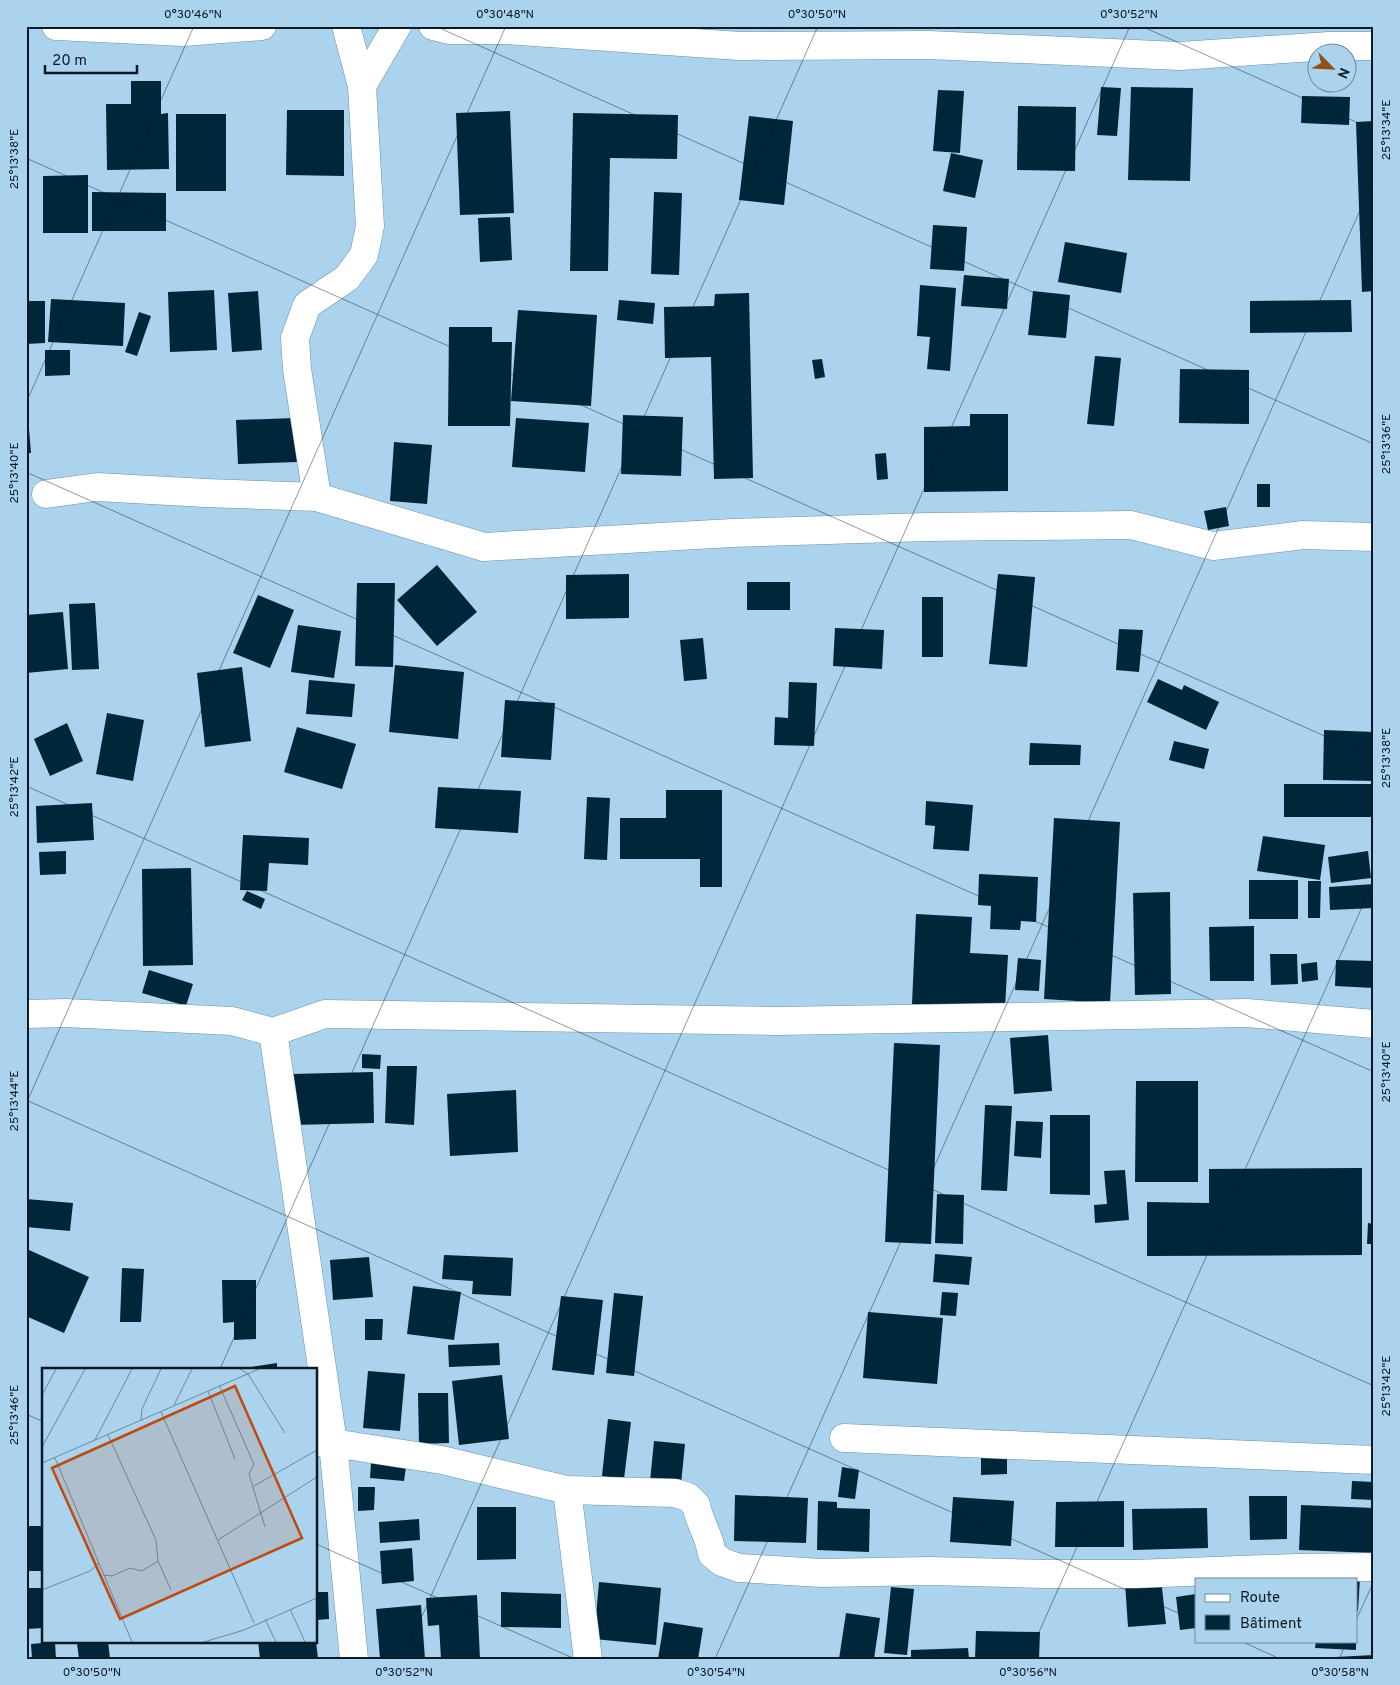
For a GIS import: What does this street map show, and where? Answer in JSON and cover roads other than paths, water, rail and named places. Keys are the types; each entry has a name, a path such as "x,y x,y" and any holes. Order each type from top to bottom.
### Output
{"street":[{"path":"56,26 183,32 262,26"},
{"path":"317,498 297,369 295,338 307,305 347,278 364,255 370,226 362,86 346,26"},
{"path":"362,86 397,26"},
{"path":"444,27 502,28 740,46 929,45 1180,56 1329,46 1374,46"},
{"path":"46,494 97,487 317,498 484,548 732,533 927,527 1131,525 1213,546 1303,535 1374,537"},
{"path":"26,1014 65,1013 232,1021 273,1032 325,1014 776,1021 1247,1013 1374,1024"},
{"path":"273,1032 315,1368"},
{"path":"318,1395 354,1659"},
{"path":"844,1438 1374,1460"},
{"path":"324,1443 442,1460 567,1490 675,1493 688,1497 696,1505 712,1554 722,1562 739,1568 822,1573 929,1571 1099,1574 1374,1567"},
{"path":"567,1490 588,1659"}]}
